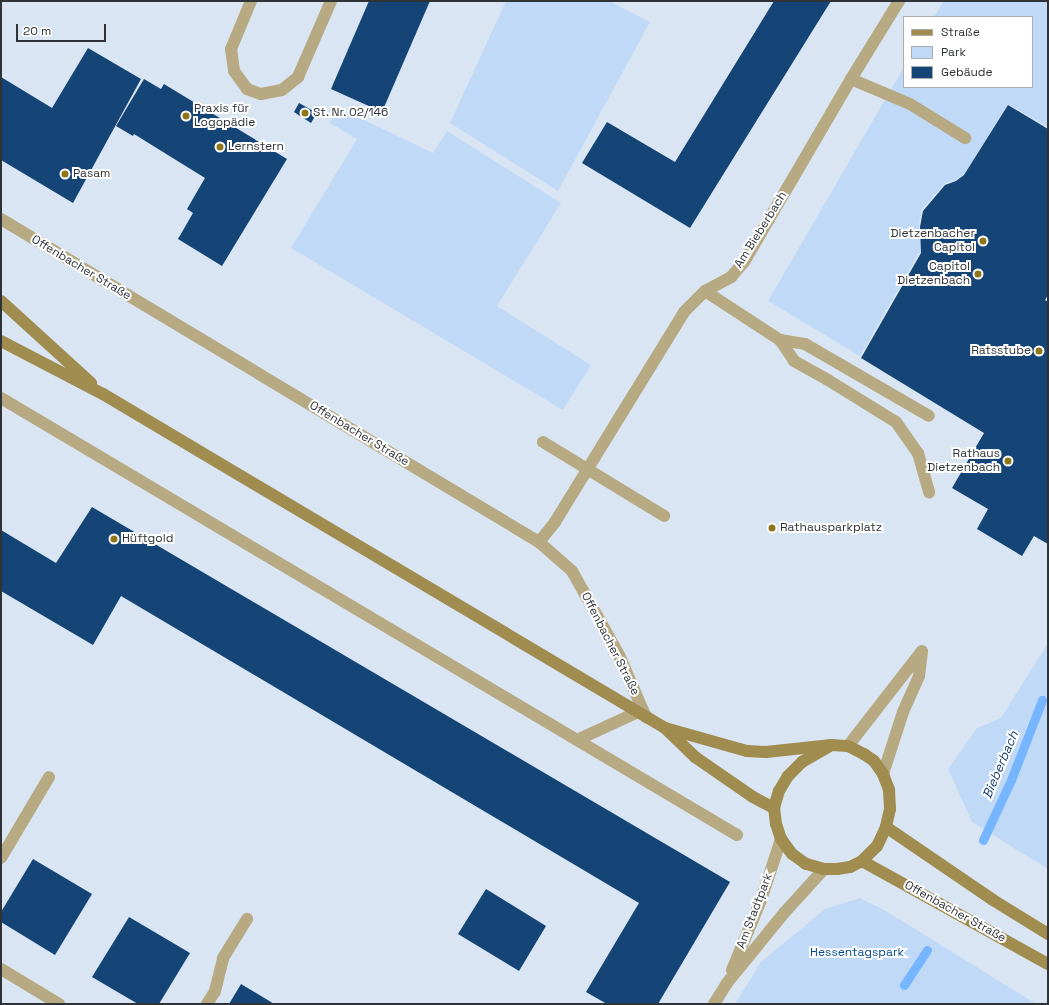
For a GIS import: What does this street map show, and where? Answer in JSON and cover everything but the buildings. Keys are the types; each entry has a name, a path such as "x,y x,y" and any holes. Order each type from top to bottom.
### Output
{"main road":[{"name":"Offenbacher Straße","path":"1,301 103,394"},
{"name":"Offenbacher Straße","path":"1,341 103,394 665,728 747,751 766,752 832,745"},
{"name":"Offenbacher Straße","path":"665,728 695,757 753,797 774,808"},
{"path":"832,745 848,746 874,761 883,774 889,790 890,809 886,827 877,846 862,860 844,868 824,869 806,864 792,854 781,839 776,824 774,808 779,791 788,776 802,762 832,745"},
{"path":"886,827 993,900 1048,934"},
{"name":"Offenbacher Straße","path":"862,860 1048,964"}],"street":[{"path":"251,1 231,48 234,71 247,89 261,94 282,90 298,76 331,1"},
{"name":"Am Bieberbach","path":"539,542 555,522 684,312 705,291 731,277 744,262 851,79 899,1"},
{"path":"851,79 910,104 965,138"},
{"name":"Offenbacher Straße","path":"1,219 539,542 572,571 619,655 642,715"},
{"path":"705,291 780,340 794,361 896,422 918,453 929,492"},
{"path":"780,340 805,344 929,416"},
{"path":"1,398 737,835"},
{"path":"544,442 587,470 633,496 664,516"},
{"path":"848,746 922,651 919,676 903,712 883,774"},
{"path":"577,740 642,715"},
{"path":"1,858 49,777"},
{"name":"Am Stadtpark","path":"714,1004 727,982 761,900 781,839"},
{"name":"Am Stadtpark","path":"727,982 784,913 824,869"},
{"path":"207,1004 215,990 224,958 247,919"},
{"path":"1,969 59,1004"}],"green space":[{"path":"506,1 609,1 650,22 558,191 450,123"},
{"path":"944,1 1048,1 1048,127 1008,104 965,173 956,180 945,183 921,210 919,227 921,249 860,356 768,301 903,69 903,88 1033,88 1033,16 935,16"},
{"path":"337,107 433,153 447,131 561,203 497,306 591,365 563,410 291,248 357,139 330,123"},
{"path":"1048,643 1048,869 972,822 948,769 977,728 1001,718"},
{"name":"Hessentagspark","path":"860,898 886,911 1036,1004 735,1004 761,962 825,909"}],"waterway":[{"name":"Bieberbach","path":"983,840 1011,780 1042,700"},
{"name":"Bieberbach","path":"904,985 927,950"}],"place":[{"name":"St. Nr. 02/146","path":"305,113"},
{"name":"Praxis für Logopädie","path":"186,116"},
{"name":"Lernstern","path":"220,147"},
{"name":"Pasam","path":"65,174"},
{"name":"Dietzenbacher Capitol","path":"983,241"},
{"name":"Capitol Dietzenbach","path":"978,274"},
{"name":"Ratsstube","path":"1039,351"},
{"name":"Rathaus Dietzenbach","path":"1008,461"},
{"name":"Rathausparkplatz","path":"772,528"},
{"name":"Hüftgold","path":"114,539"}]}
